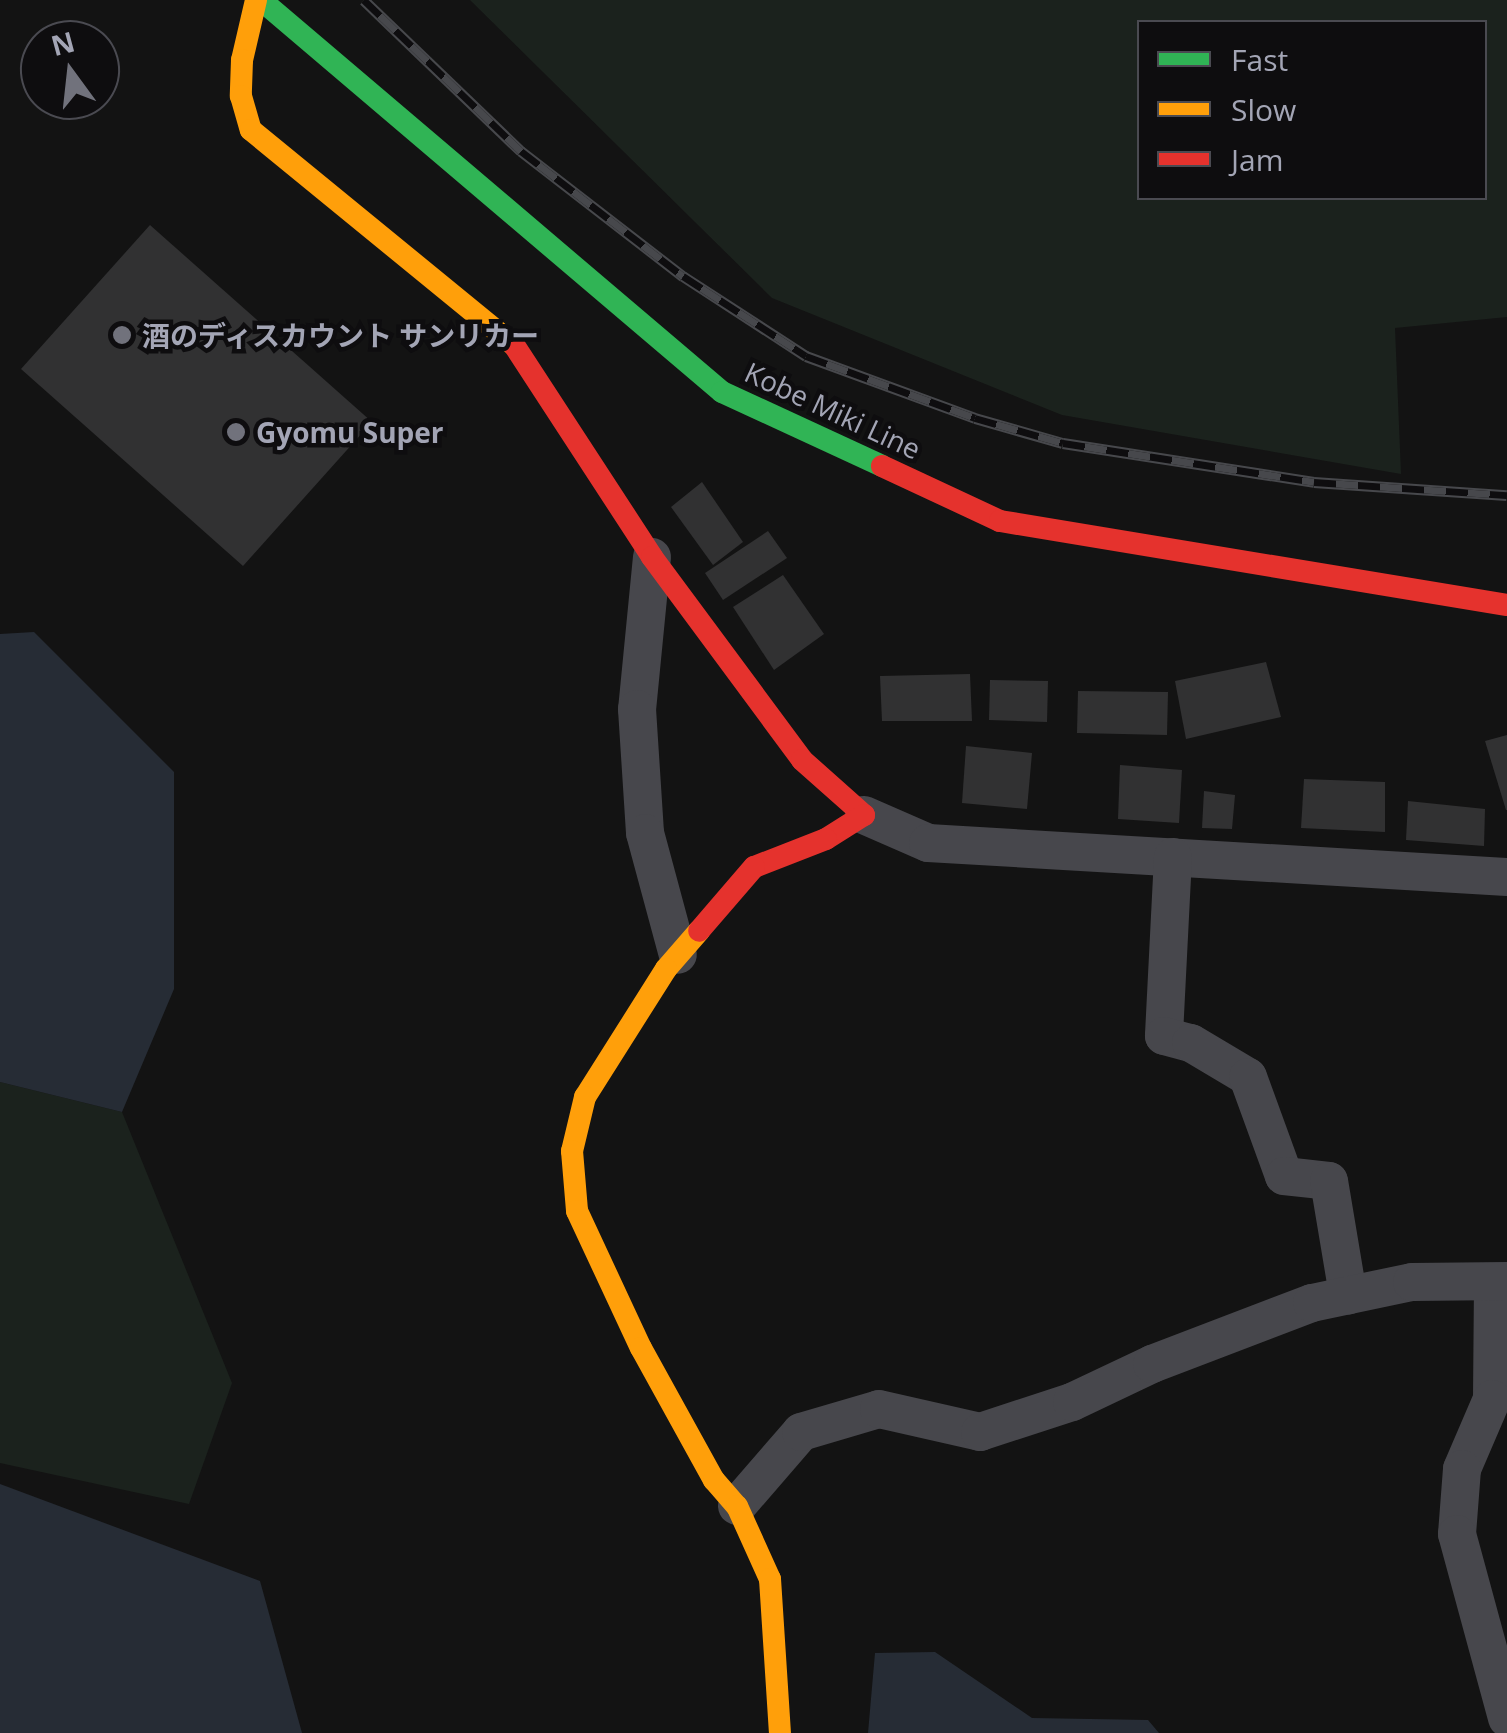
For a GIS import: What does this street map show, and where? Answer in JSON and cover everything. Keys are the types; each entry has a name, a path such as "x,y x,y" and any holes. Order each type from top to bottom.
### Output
{"main road":[{"path":"258,0 248,26 240,96 252,130 517,347 652,557 802,760 864,815 826,839 754,866 678,955 585,1098 572,1152 577,1211 640,1348 714,1480 737,1506 770,1579 780,1733"},
{"name":"Kobe Miki Line","path":"258,0 722,392 1000,521 1507,605"}],"street":[{"path":"652,557 637,708 646,833 678,955"},
{"path":"1463,598 1507,584"},
{"path":"864,815 928,843 1507,878"},
{"path":"1173,858 1164,1036 1192,1043 1248,1077 1284,1176 1328,1181 1348,1295"},
{"path":"737,1506 801,1432 878,1409 980,1432 1072,1402 1152,1364 1312,1303 1412,1282 1500,1282 1492,1399 1462,1469 1457,1534 1507,1718"}],"shaded area":[{"path":"470,0 1507,0 1507,317 1395,328 1401,474 1062,415 772,298"},
{"path":"34,632 174,772 174,989 122,1112 0,1082 0,634"},
{"path":"0,1082 122,1112 232,1383 189,1504 0,1463"},
{"path":"0,1484 260,1581 302,1733 0,1733"},
{"path":"935,1652 1032,1718 1148,1720 1159,1733 868,1733 875,1653"}],"building":[{"path":"150,225 372,422 243,566 21,369"},
{"path":"702,482 743,542 713,565 671,507"},
{"path":"768,531 787,558 723,600 705,573"},
{"path":"783,575 824,634 774,670 733,607"},
{"path":"1266,662 1281,717 1186,739 1175,681"},
{"path":"970,674 972,721 882,721 880,676"},
{"path":"990,680 1048,681 1047,722 989,720"},
{"path":"1078,691 1168,692 1167,735 1077,733"},
{"path":"1507,735 1507,810 1506,810 1485,741"},
{"path":"966,746 1032,753 1027,809 962,803"},
{"path":"1120,765 1182,770 1179,823 1118,819"},
{"path":"1304,779 1385,782 1385,832 1301,828"},
{"path":"1204,791 1235,795 1232,829 1202,828"},
{"path":"1408,801 1485,809 1484,846 1406,840"}],"railway":[{"path":"364,0 521,151 683,276 806,356 975,418 1063,443 1314,482 1507,495"}],"traffic: fast":[{"path":"261,0 722,392 882,466"}],"traffic: slow":[{"path":"256,0 242,60 241,96 251,130 514,345"},
{"path":"699,931 666,969 585,1097 572,1151 577,1211 641,1348 714,1480 737,1506 770,1579 780,1733"}],"traffic: jam":[{"path":"514,345 652,557 802,760 864,815 826,839 754,867 699,931"},
{"path":"882,466 1000,521 1507,605"}],"place":[{"name":"酒のディスカウント サンリカー","path":"122,335"},
{"name":"Gyomu Super","path":"236,432"}]}
